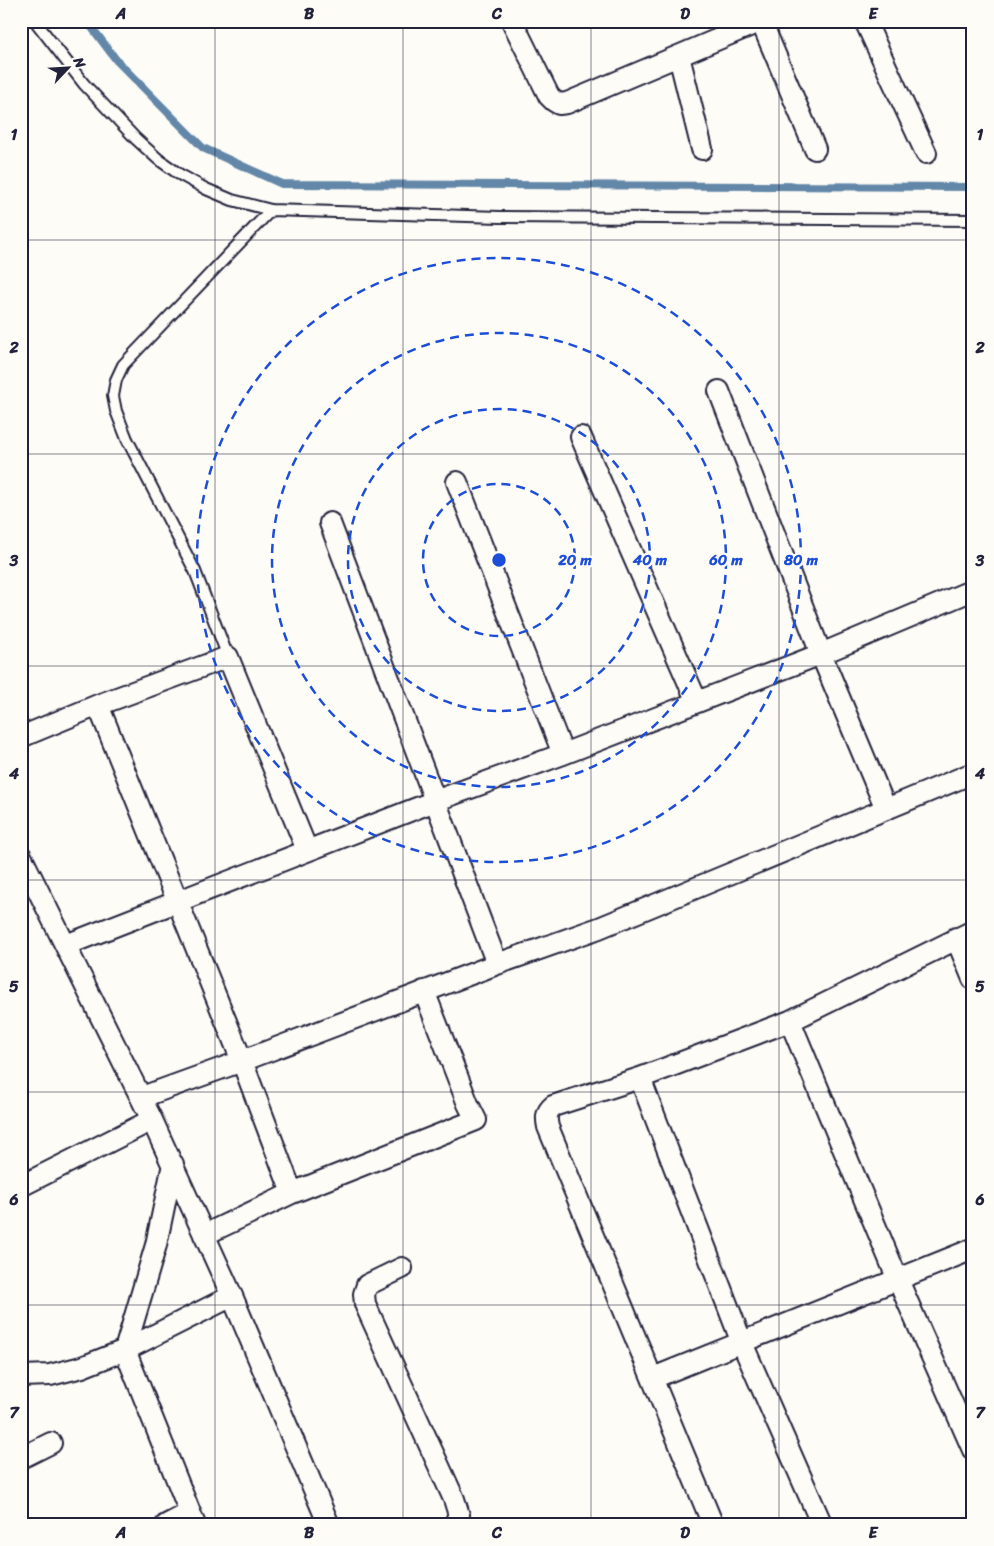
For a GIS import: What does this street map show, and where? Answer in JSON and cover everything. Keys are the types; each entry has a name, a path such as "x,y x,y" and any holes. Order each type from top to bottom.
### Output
{"street":[{"path":"512,21 545,90 559,104 567,103 755,22 815,149"},
{"path":"865,21 926,153"},
{"path":"679,56 702,148"},
{"path":"719,391 821,654 886,809"},
{"path":"581,437 697,702"},
{"path":"457,482 563,754"},
{"path":"330,523 498,964"},
{"path":"66,945 307,850 563,754 821,654 973,590"},
{"path":"21,737 98,705 228,657 307,850"},
{"path":"98,705 242,1061 292,1193"},
{"path":"142,1097 424,991 599,928 973,773"},
{"path":"22,861 142,1097 173,1164 232,1296 329,1525"},
{"path":"713,1525 548,1127 546,1118 548,1110 553,1106 640,1078 790,1020 964,934 973,979"},
{"path":"204,1235 292,1193 476,1120 424,991"},
{"path":"790,1020 898,1280 973,1450"},
{"path":"640,1078 742,1343 822,1525"},
{"path":"21,1186 152,1120"},
{"path":"166,1525 192,1519 126,1350 156,1245 173,1164"},
{"path":"653,1378 973,1249"},
{"path":"402,1268 367,1286 364,1294 365,1304 454,1499 458,1515 454,1525"},
{"path":"21,1376 50,1375 82,1367 126,1350 232,1296"},
{"path":"21,1458 51,1443"}],"lane":[{"path":"35,21 84,84 136,139 158,159 179,174 206,189 232,200 271,210 500,217 973,220"},
{"path":"228,657 195,571 127,439 116,411 113,396 116,380 123,365 271,210"}],"waterway":[{"path":"87,21 117,61 203,148 282,184 973,187"}]}
